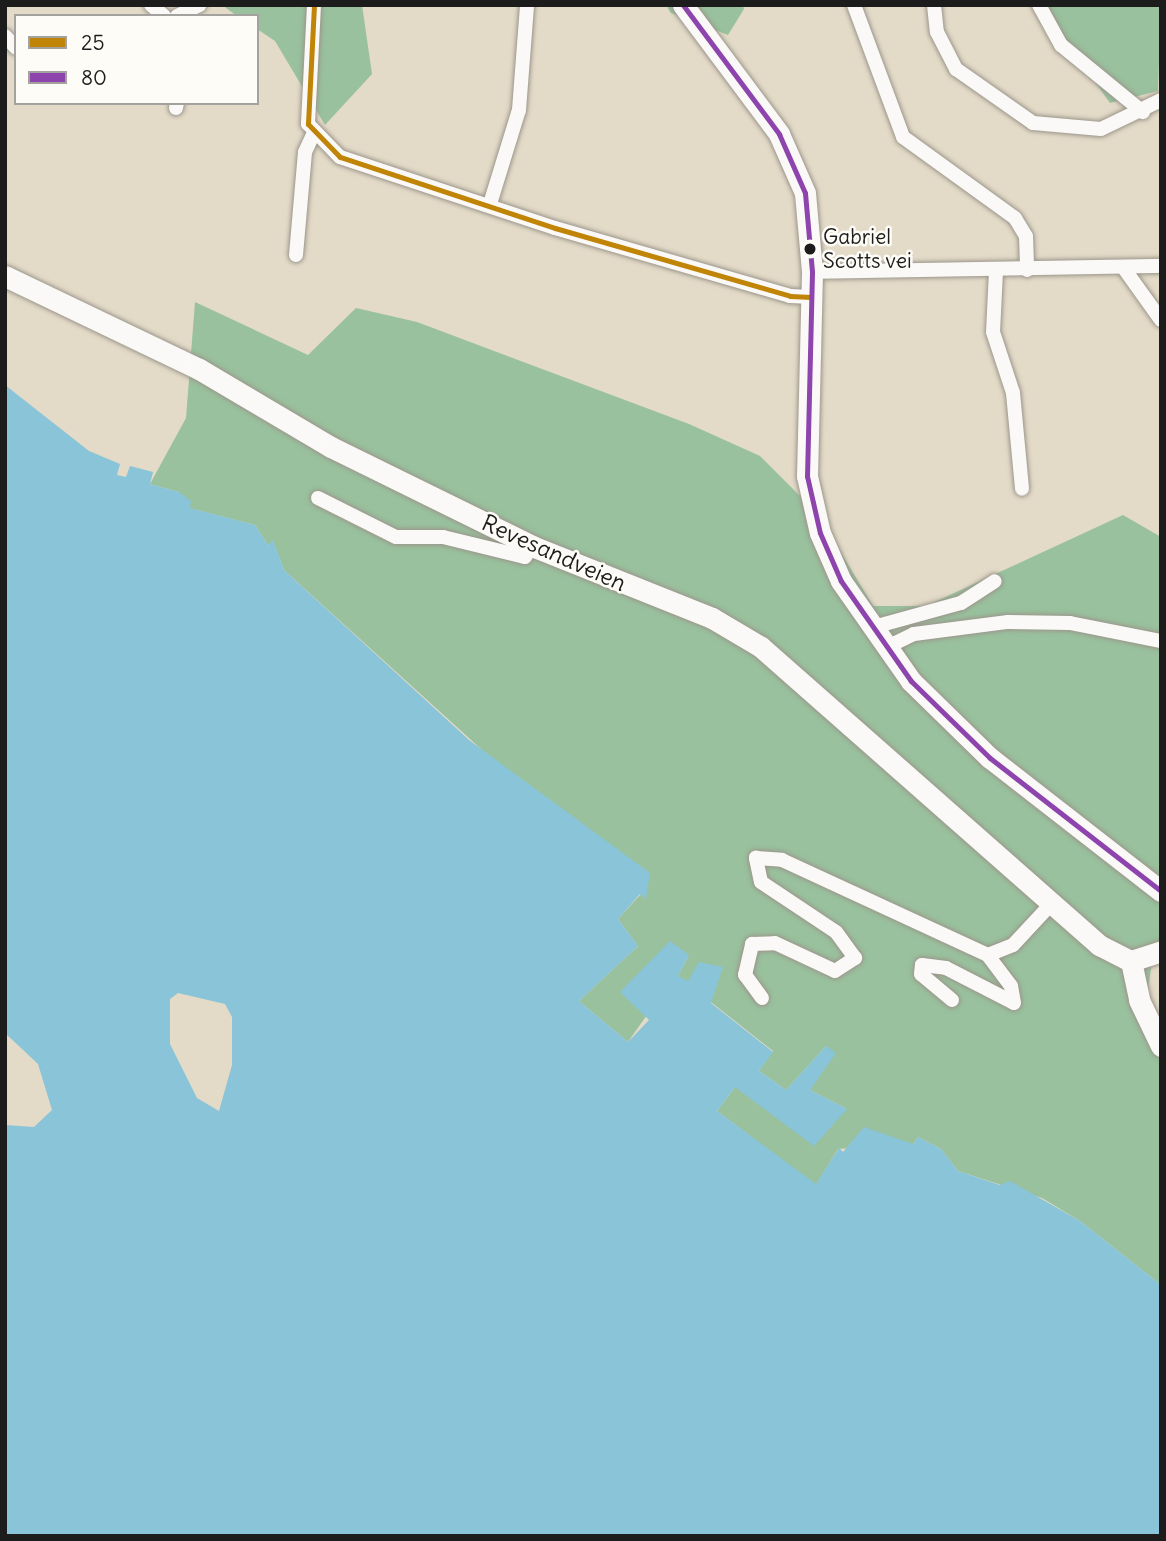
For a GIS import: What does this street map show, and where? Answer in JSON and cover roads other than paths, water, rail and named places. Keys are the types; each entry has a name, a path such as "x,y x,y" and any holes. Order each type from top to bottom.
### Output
{"main road":[{"path":"683,5 791,156 805,193 812,272 808,492 830,558 870,628 885,648 990,758 1161,891"},
{"name":"Revesandveien","path":"5,276 199,369 331,447 532,546 712,618 761,647 1099,945 1132,961"},
{"path":"1161,951 1132,961 1139,1000 1161,1046"}],"street":[{"path":"181,14 200,5"},
{"path":"296,255 305,152 313,135 306,110 314,5"},
{"path":"490,204 519,110 527,5"},
{"path":"854,5 903,137 1015,218 1026,236 1027,270"},
{"path":"934,5 937,32 956,69 1012,113 1069,130 1101,129 1143,112 1161,100"},
{"path":"1039,5 1061,45 1143,112"},
{"path":"313,135 371,171 490,204 763,289 811,297"},
{"path":"812,272 996,271 1161,266"},
{"path":"1123,267 1161,320"},
{"path":"996,271 993,332 1013,393 1022,489"},
{"path":"318,498 396,537 443,537 525,557 532,546"},
{"path":"870,628 961,603 995,581"},
{"path":"885,648 914,635 1008,622 1070,623 1161,640"},
{"path":"762,998 745,975 752,944 775,943 835,971 855,958 836,932 761,883 753,863 763,856 988,955 1011,986 1014,1003 946,968 922,965 921,974 952,1000"},
{"path":"988,955 1013,945 1052,903"}],"water":[{"path":"5,385 89,451 120,464 117,475 126,477 130,466 153,472 150,484 179,492 191,501 190,508 255,525 268,545 273,540 284,570 469,740 650,873 646,899 640,894 618,919 638,946 579,1001 628,1042 649,1020 620,992 670,941 689,955 678,976 688,981 699,962 723,967 711,1003 773,1052 759,1071 786,1090 826,1046 836,1053 810,1090 847,1109 814,1146 735,1087 717,1111 816,1184 839,1148 843,1152 864,1127 913,1144 918,1137 941,1149 958,1171 1000,1185 1010,1181 1080,1221 1161,1285 1161,1536 5,1536 5,1125 34,1127 52,1110 38,1064 5,1033","holes":["178,993 225,1004 232,1017 232,1065 219,1111 197,1098 170,1044 170,999"]}],"place":[{"name":"Gabriel Scotts vei","path":"810,249"}]}
